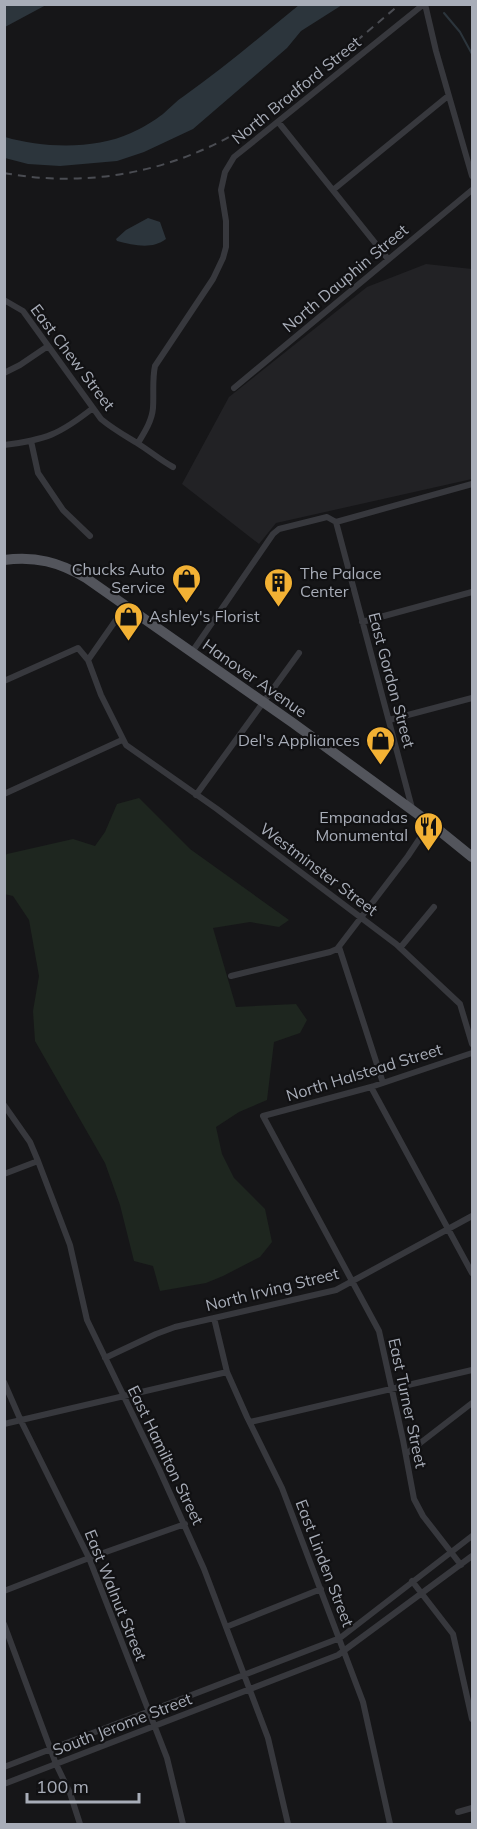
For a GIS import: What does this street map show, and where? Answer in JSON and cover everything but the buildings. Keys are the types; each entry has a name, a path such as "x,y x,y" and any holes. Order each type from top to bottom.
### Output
{"main road":[{"name":"Hanover Avenue","path":"4,560 35,558 50,561 65,566 86,578 263,702 430,823 472,857"}],"street":[{"path":"424,4 472,176"},
{"name":"North Bradford Street","path":"138,443 147,429 153,411 152,380 155,366 213,279 223,258 226,247 226,221 221,190 225,172 238,153 279,123 424,4"},
{"path":"333,190 448,96"},
{"path":"279,123 388,259"},
{"name":"North Dauphin Street","path":"234,388 472,190"},
{"name":"East Chew Street","path":"8,301 23,311 101,419 117,432 138,443 173,467"},
{"path":"4,373 48,346"},
{"path":"4,445 31,441 59,433 93,408"},
{"path":"31,441 38,473 63,510 90,536"},
{"path":"192,652 274,532 279,529 327,517 336,522 472,484"},
{"name":"East Gordon Street","path":"336,522 413,811"},
{"path":"362,622 472,592"},
{"path":"88,660 125,607"},
{"path":"4,681 78,648 88,660 122,740 4,794"},
{"path":"196,795 299,653"},
{"path":"389,720 472,698"},
{"name":"Westminster Street","path":"122,740 127,747 196,795 400,948 460,1004 472,1044"},
{"path":"231,976 330,952 339,946 408,856 430,823"},
{"path":"400,948 434,907"},
{"path":"339,946 383,1083"},
{"name":"North Halstead Street","path":"263,1116 371,1088 472,1053"},
{"path":"371,1088 472,1273"},
{"name":"East Hamilton Street","path":"4,1104 30,1142 70,1245 83,1310 185,1524 226,1627 268,1738 288,1824"},
{"name":"East Turner Street","path":"263,1116 379,1331 414,1499 423,1516 461,1564"},
{"path":"4,1174 38,1161"},
{"name":"North Irving Street","path":"105,1358 156,1334 336,1290 472,1216"},
{"name":"East Linden Street","path":"214,1318 227,1372 282,1488 363,1702 390,1824"},
{"path":"250,1422 472,1370"},
{"path":"4,1424 227,1372"},
{"name":"East Walnut Street","path":"4,1382 89,1558 173,1776 183,1824"},
{"path":"406,1454 472,1403"},
{"path":"4,1591 185,1524"},
{"name":"South Jerome Street","path":"4,1767 340,1638 472,1536"},
{"name":"South Jerome Street","path":"4,1784 154,1728 345,1651 472,1556"},
{"path":"412,1581 453,1634 472,1719"},
{"path":"226,1627 321,1589"},
{"path":"4,1624 80,1824"},
{"path":"458,1812 472,1808"}],"shaded area":[{"path":"5,4 46,4 46,5 5,27"},
{"path":"299,5 342,5 301,31 287,48 193,129 144,152 117,161 60,166 28,164 5,158 5,137 52,145 85,145 117,139 139,129 163,114"},
{"path":"148,218 160,222 166,239 148,246 117,241 116,239 126,230"},
{"path":"426,264 472,269 472,479 276,523 259,544 182,484 229,397 367,287"},
{"path":"139,798 190,849 289,920 279,927 250,922 213,928 236,1007 296,1004 307,1020 300,1033 274,1042 267,1100 239,1112 216,1127 222,1154 234,1178 265,1209 272,1242 260,1257 223,1276 206,1283 160,1291 153,1266 134,1261 120,1205 105,1163 35,1041 33,1011 39,976 29,920 13,896 4,894 5,856 7,854 73,839 95,846 105,832 117,804"}],"waterway":[{"path":"444,13 460,32 472,54"}],"railway":[{"path":"4,173 65,179 95,177 125,174 183,158 211,146 268,112 400,4"}],"place":[{"name":"Chucks Auto Service","path":"186,604"},
{"name":"The Palace Center","path":"279,608"},
{"name":"Ashley's Florist","path":"128,642"},
{"name":"Del's Appliances","path":"381,766"},
{"name":"Empanadas Monumental","path":"429,852"}]}
